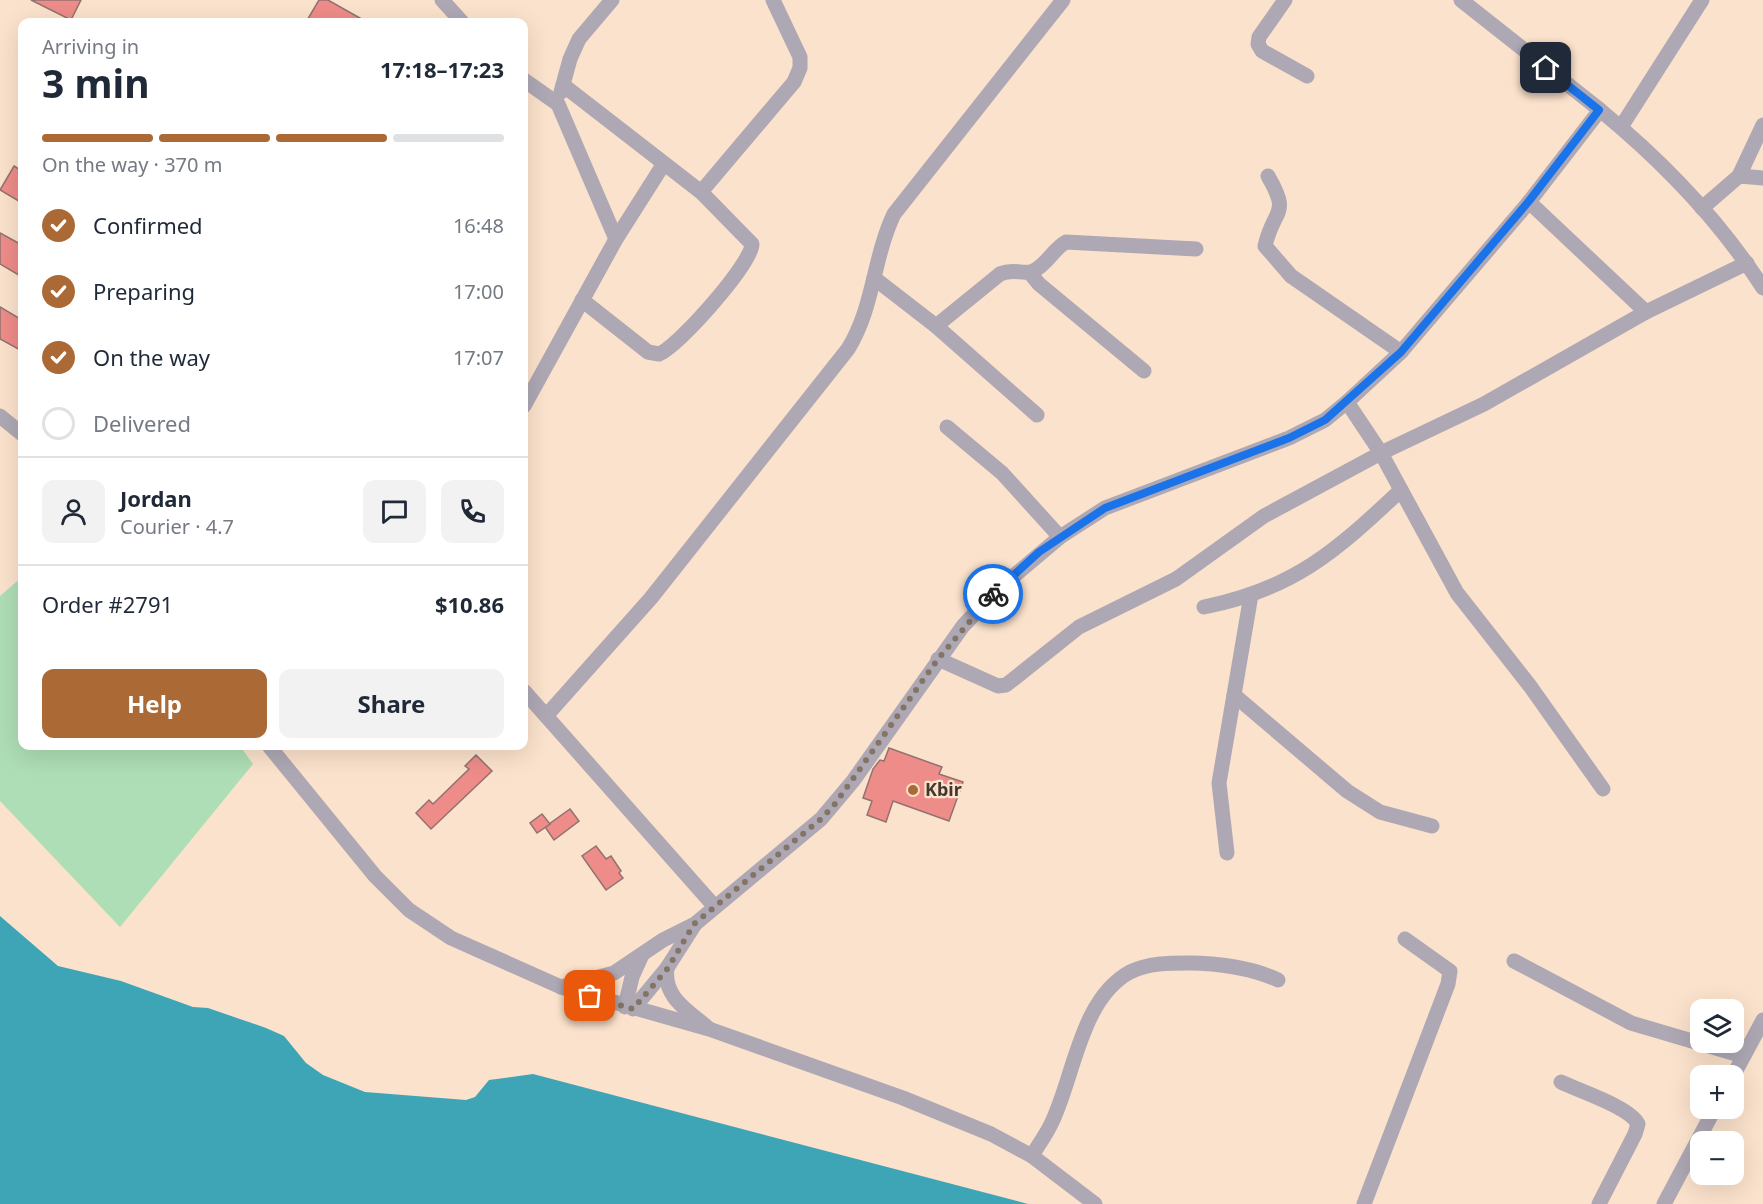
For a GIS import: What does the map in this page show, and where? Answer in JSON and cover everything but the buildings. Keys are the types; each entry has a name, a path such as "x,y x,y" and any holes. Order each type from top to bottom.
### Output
{"street":[{"path":"558,104 570,59 579,39 612,0"},
{"path":"701,192 794,82 800,68 800,57 773,0"},
{"path":"546,716 651,598 848,349 867,313 886,232 898,208 1064,0"},
{"path":"1285,0 1259,37 1258,44 1262,51 1307,76"},
{"path":"1461,0 1621,127 1702,208 1747,263 1763,288"},
{"path":"1621,127 1702,0"},
{"path":"448,2 459,18"},
{"path":"528,83 558,104 616,239"},
{"path":"563,85 663,165 701,192 750,240 752,248 725,288 677,343 666,351 654,354 582,300"},
{"path":"561,987 614,973 694,924 821,819 853,781 938,659 996,591 1059,537 1105,508 1289,438 1325,420 1347,402 1401,352 1529,201 1599,110"},
{"path":"1702,208 1739,176 1763,125"},
{"path":"528,399 616,239 663,165"},
{"path":"1268,176 1281,198 1281,207 1265,246 1291,276 1401,352"},
{"path":"1739,176 1763,178"},
{"path":"1529,201 1646,312"},
{"path":"1030,273 1040,267 1058,247 1066,243 1196,249"},
{"path":"938,659 998,687 1006,685 1078,627 1176,579 1264,516 1381,453 1484,404 1646,312 1747,263"},
{"path":"936,326 1000,274 1011,269 1030,273 1048,292 1144,371"},
{"path":"874,278 936,326 1037,415"},
{"path":"1347,402 1381,453 1457,593 1530,686 1603,789"},
{"path":"0,416 18,431"},
{"path":"947,427 1002,473 1059,537"},
{"path":"1204,607 1251,595 1288,580 1332,552 1401,490"},
{"path":"1227,854 1219,783 1251,595"},
{"path":"1234,694 1347,791 1380,812 1432,826"},
{"path":"528,696 715,907"},
{"path":"272,750 367,868 409,910 470,949 561,987 709,1029 903,1098 991,1134 1032,1156 1095,1204"},
{"path":"629,1008 668,968 694,924"},
{"path":"1364,1204 1448,984 1450,971 1406,939"},
{"path":"629,1008 632,976 642,955"},
{"path":"1514,962 1631,1023 1743,1056"},
{"path":"1032,1156 1052,1124 1070,1066 1096,1008 1111,987 1131,972 1162,963 1204,963 1266,974 1278,980"},
{"path":"668,968 666,979 670,995 709,1029"},
{"path":"1738,1065 1763,1020"},
{"path":"1562,1083 1625,1112 1638,1124 1599,1204"},
{"path":"1664,1204 1709,1119"}],"green space":[{"path":"18,580 18,750 243,750 253,764 120,927 0,801 0,596"}],"water":[{"path":"0,916 58,966 121,981 193,1007 208,1008 266,1028 284,1036 306,1063 323,1075 365,1092 466,1100 475,1097 489,1080 533,1074 1028,1204 0,1204"}],"way so far":[{"path":"590,996 633,1009 668,968 694,924 821,819 835,804 938,659 963,626 993,594"}],"place":[{"name":"Kbir","path":"913,790"}],"route":[{"path":"993,594 1039,552 1105,508 1164,483 1289,438 1325,420 1376,377 1401,352 1529,201 1599,110 1546,68"}]}
